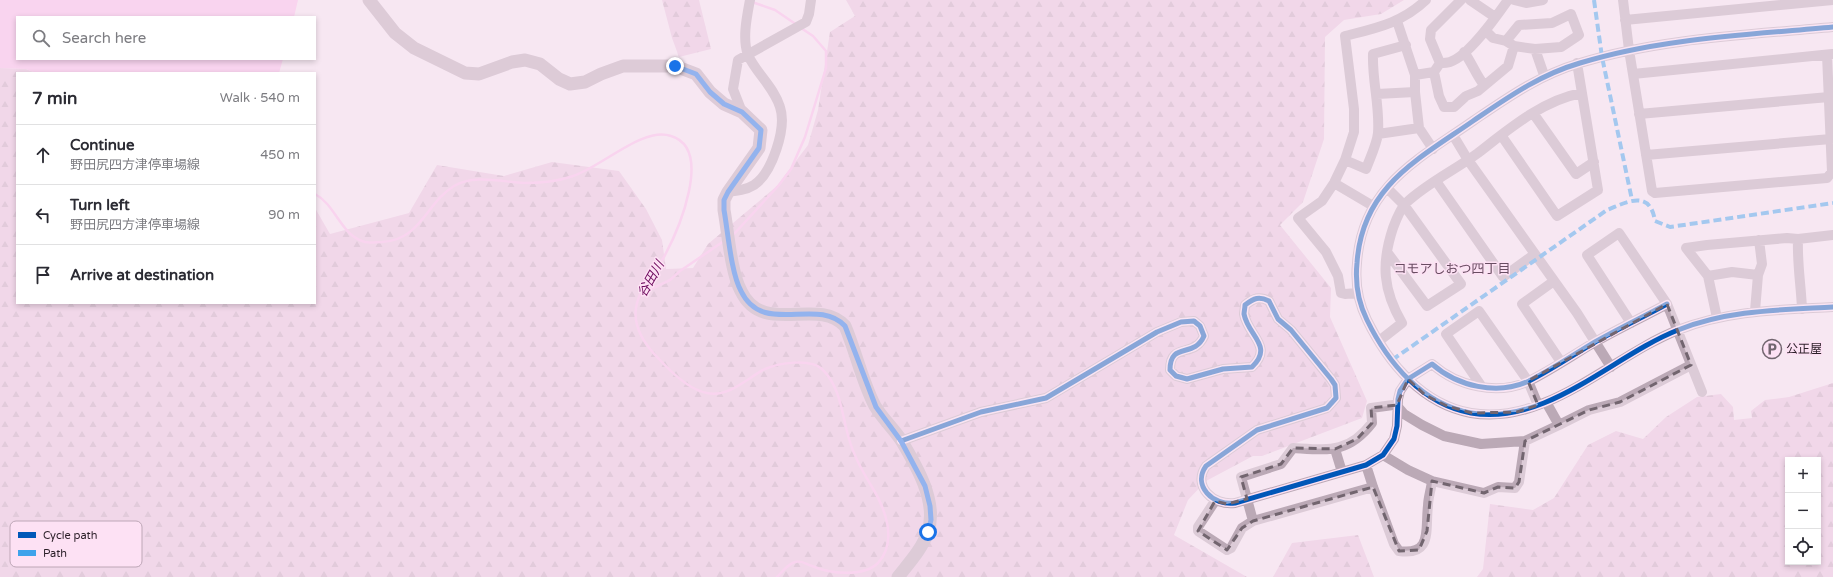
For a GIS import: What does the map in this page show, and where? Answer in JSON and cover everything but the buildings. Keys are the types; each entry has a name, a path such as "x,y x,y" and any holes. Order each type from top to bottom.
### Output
{"main road":[{"path":"369,0 395,33 414,48 465,73 479,74 512,62 525,60 540,64 559,79 570,84 585,82 623,66 675,66 696,74 710,92 724,104 742,112 761,130 759,148 724,200 724,210 736,281 741,293 761,312 774,315 828,315 838,319 845,326 876,407 901,441 925,486 930,506 931,520 928,532 919,549 898,577"}],"street":[{"path":"742,112 733,89 738,60 806,22 809,14 810,0"},
{"path":"1357,293 1341,293 1338,276 1326,252 1298,218 1322,201 1334,183 1345,160 1354,132 1354,109 1345,36 1397,21 1418,8 1426,0"},
{"path":"1440,63 1433,50 1430,39 1431,30 1461,0"},
{"path":"1470,0 1495,18"},
{"path":"1440,63 1450,62 1464,52 1486,31 1508,0"},
{"path":"1514,0 1526,3 1543,0"},
{"path":"1622,0 1629,50 1639,114 1652,191 1655,194 1827,178 1832,172 1829,97 1830,55 1633,74"},
{"path":"1625,20 1748,4 1833,0"},
{"path":"728,192 743,190 753,186 762,178 776,152 780,136 781,108 748,54 745,35 749,4"},
{"path":"1440,63 1434,72 1439,96 1444,108 1454,107 1466,96 1484,85 1508,66 1510,44 1519,25 1552,23 1571,14 1579,36 1561,47 1535,49 1510,44 1493,38 1486,31"},
{"path":"1397,21 1415,75 1415,92 1419,128 1432,149"},
{"path":"1833,27 1653,46 1629,50 1577,63 1544,75 1515,92 1401,172 1373,206 1363,228 1358,249 1356,270 1357,293 1362,310 1379,341 1408,379 1431,398 1447,406 1472,413 1510,413 1542,403 1677,330 1717,318 1756,311 1833,307"},
{"path":"1345,160 1366,168 1378,134 1377,94 1373,71 1373,54 1406,46"},
{"path":"1535,49 1544,75"},
{"path":"1464,52 1472,63 1477,76 1484,85"},
{"path":"1502,135 1557,216 1598,190 1577,63"},
{"path":"1415,75 1434,72"},
{"path":"1377,94 1415,92"},
{"path":"1379,341 1402,323 1393,307 1388,292 1385,268 1386,252 1395,223 1404,205 1418,192 1468,160 1533,113 1570,95 1582,93"},
{"path":"1639,114 1829,97"},
{"path":"1533,113 1576,174 1594,162"},
{"path":"1378,134 1419,128"},
{"path":"1453,135 1468,160 1554,281 1596,342 1611,367"},
{"path":"1646,155 1830,139"},
{"path":"1436,181 1503,277 1535,254"},
{"path":"1334,183 1373,206"},
{"path":"1386,252 1427,306 1461,284 1404,205 1387,188"},
{"path":"1631,323 1586,256 1619,233 1667,304 1702,392"},
{"path":"1717,318 1708,276 1686,248 1707,244 1787,238 1798,239 1833,235"},
{"path":"1798,239 1797,260 1800,277 1802,309"},
{"path":"1756,311 1758,275 1762,264 1759,240"},
{"path":"1708,276 1732,272 1758,275"},
{"path":"1554,281 1522,304 1561,362"},
{"path":"901,441 981,412 1046,398 1157,332 1182,322 1194,320 1200,326 1204,336 1201,343 1194,348 1175,353 1170,360 1170,370 1176,376 1187,379 1223,369 1252,368 1258,361 1261,353 1259,343 1244,314 1245,305 1253,299 1261,297 1269,301 1278,319 1291,330 1331,379 1335,385 1336,398 1327,408 1257,430 1206,466 1202,471 1202,480 1206,492 1209,497 1227,504 1342,472 1366,464 1382,455 1394,439 1400,392 1408,379 1432,364 1443,374 1468,385 1482,387 1505,387 1528,381 1667,304"},
{"path":"1482,387 1446,334 1479,311 1542,403 1559,425"},
{"path":"1253,521 1241,477 1281,464 1293,448 1335,449 1357,439 1372,423 1371,408 1393,405 1422,425 1444,436 1481,444 1525,441 1589,410 1620,402 1691,365"},
{"path":"1382,455 1408,470 1432,481 1484,493 1498,487 1515,488 1519,482 1525,441"},
{"path":"1335,449 1342,472"},
{"path":"1366,464 1394,544 1399,551 1410,552 1419,550 1424,542 1427,531 1428,507 1432,481"},
{"path":"1215,500 1198,527 1198,531 1227,550 1231,548 1242,528 1253,521 1373,486"}],"highlighted area":[{"path":"1667,304 1691,365 1620,402 1589,410 1525,441 1519,482 1515,488 1498,487 1484,493 1432,481 1427,531 1419,550 1399,551 1373,487 1253,521 1242,528 1227,550 1198,531 1215,501 1227,504 1247,499 1241,477 1281,464 1293,448 1335,449 1357,439 1372,423 1371,408 1397,405 1408,379 1425,395 1447,406 1472,413 1517,412 1538,405 1528,381"}],"green space":[{"path":"662,0 699,0 711,49 679,57 672,38"},
{"path":"846,0 1404,0 1381,14 1344,20 1325,37 1324,139 1303,202 1280,225 1331,288 1330,317 1367,401 1362,418 1262,456 1253,456 1206,481 1188,500 1174,535 1247,577 0,577 0,68 26,69 34,72 16,72 16,304 316,304 316,210 330,234 409,213 437,165 504,176 552,162 619,171 646,209 662,240 666,269 693,268 708,244 777,186 808,145 818,110 830,32 855,16"},
{"path":"1833,383 1833,577 1477,577 1483,569 1490,504 1533,510 1554,498 1588,445 1616,431 1643,439 1666,417 1697,397 1721,394 1733,407 1734,420 1752,418 1751,411 1765,400 1789,397"},
{"path":"1358,535 1374,577 1273,577 1292,543"}],"shaded area":[{"path":"0,0 298,0 294,16 16,16 16,60 283,60 279,72 34,72 26,69 0,68"}],"waterway":[{"path":"752,2 775,10 797,25"},
{"path":"734,234 779,185 791,169 805,137 826,68 826,51 813,36 801,28"},
{"name":"谷田川","path":"316,195 328,205 350,234 365,242 382,242 395,240 406,235 415,228 444,193 462,182 470,180 524,183 553,181 582,173 634,142 647,137 660,135 671,136 684,144 690,157 691,173 689,192 684,211 664,257 640,294 636,308 636,323 645,342 654,354 687,384 707,393 723,393 738,386 765,369 786,363 810,364 822,369 828,376 837,393 853,452 877,495 885,514 888,535 887,545 884,554 878,563 872,567 856,572 846,573 819,569 804,562 797,562 792,563 777,577"},
{"path":"641,294 670,280 680,271 724,241"}],"marked path":[{"path":"1594,0 1602,57 1632,200"},
{"path":"1392,360 1607,210 1622,204 1637,200 1643,201 1652,211 1655,221 1670,227 1833,203"}],"cycle path":[{"path":"1833,27 1737,35 1642,48 1580,63 1537,81 1498,104 1432,149 1396,178 1381,195 1369,214 1361,237 1356,278 1359,299 1367,320 1375,336 1396,366 1422,391 1437,401 1453,408 1471,413 1499,414 1526,409 1552,399 1578,386 1653,342 1697,323 1716,318 1754,312 1833,307"},
{"path":"901,441 981,412 1046,398 1157,332 1181,322 1194,321 1200,326 1204,336 1200,343 1174,356 1171,361 1170,370 1176,376 1187,379 1223,369 1252,367 1258,360 1261,353 1258,341 1246,322 1244,314 1245,305 1254,299 1259,298 1269,301 1278,319 1291,330 1331,379 1335,385 1336,398 1327,408 1257,430 1206,466 1202,473 1202,481 1203,487 1207,493 1212,498 1219,501 1235,503 1366,465 1383,455 1394,439 1397,426 1398,399 1400,391 1408,379 1432,364 1442,372 1465,383 1491,388 1504,388 1517,385 1537,377 1595,342 1667,304"}],"place":[{"name":"公正屋","path":"1772,349"}],"district":[{"name":"コモアしおつ四丁目","path":"1452,269"}],"route":[{"path":"675,66 696,74 710,92 724,104 742,112 761,130 759,148 736,179 724,200 724,210 736,281 741,293 761,312 787,316 828,315 838,319 845,326 876,407 901,441 925,486 930,506 931,520 928,532"}]}
